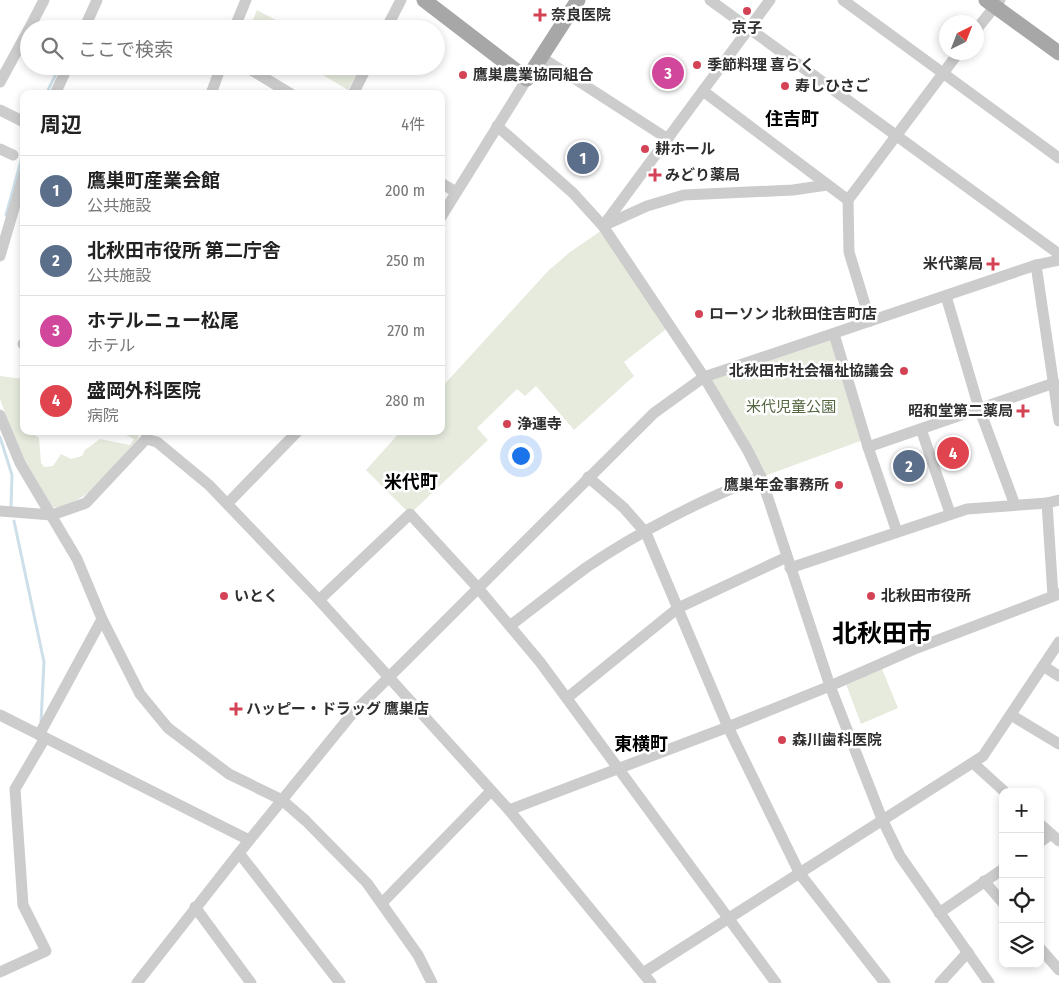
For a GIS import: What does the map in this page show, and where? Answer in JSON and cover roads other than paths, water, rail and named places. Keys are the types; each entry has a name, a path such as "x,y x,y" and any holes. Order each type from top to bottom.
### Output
{"main road":[{"path":"424,0 527,79 578,0"},
{"path":"993,2 1059,53"}],"street":[{"path":"34,20 44,0"},
{"path":"88,20 97,0"},
{"path":"238,20 246,0"},
{"path":"391,20 401,0"},
{"path":"710,0 1059,254"},
{"path":"603,226 770,0"},
{"path":"843,0 1059,158"},
{"path":"984,17 993,2"},
{"path":"0,82 20,45"},
{"path":"541,57 668,139"},
{"path":"870,322 848,252 848,200 953,60"},
{"path":"57,90 64,75"},
{"path":"213,90 218,75"},
{"path":"260,75 285,90"},
{"path":"355,90 362,75"},
{"path":"445,210 527,79"},
{"path":"703,91 848,200"},
{"path":"0,110 20,120"},
{"path":"497,126 573,193 603,226 704,377 748,451 761,477 830,686 882,819 900,856 989,983"},
{"path":"0,149 13,155"},
{"path":"445,185 456,192"},
{"path":"603,226 648,206 684,195 793,190 827,185"},
{"path":"0,256 19,208"},
{"path":"137,983 195,907 352,714 654,413 704,377 1036,265 1059,260"},
{"path":"1036,265 1059,421"},
{"path":"946,296 979,408 1015,505"},
{"path":"834,334 868,447 898,532"},
{"path":"868,447 1054,383"},
{"path":"0,415 20,463 77,559 102,619 140,694 168,728 229,774 282,800 306,821 367,883 418,955 432,983"},
{"path":"921,429 950,513"},
{"path":"0,511 52,515 86,503 146,435 157,442 228,503 319,600 509,810 651,983"},
{"path":"228,503 294,435"},
{"path":"588,477 624,508 646,533 728,727 800,874 885,983"},
{"path":"511,625 588,567 646,533 725,492 761,477"},
{"path":"567,698 678,608 788,563 898,532 950,513 967,509 1047,503 1059,500"},
{"path":"509,810 728,727 830,686 917,648 1056,595 1047,503"},
{"path":"319,600 410,514 511,625 567,698 776,983"},
{"path":"0,972 46,951 23,905 15,789 102,619"},
{"path":"644,973 983,756 1059,642"},
{"path":"1043,666 1059,676"},
{"path":"0,715 249,840"},
{"path":"1010,715 1059,744"},
{"path":"974,762 1001,788"},
{"path":"382,903 491,791"},
{"path":"1044,828 1055,838"},
{"path":"239,853 340,983"},
{"path":"939,913 999,871"},
{"path":"984,881 999,898"},
{"path":"195,907 251,983"},
{"path":"940,983 968,952"},
{"path":"1044,953 1059,970"}],"waterway":[{"path":"48,90 56,75"},
{"path":"6,215 20,164"},
{"path":"0,437 12,475 11,508"},
{"path":"14,521 44,662 41,722"}],"place":[{"name":"京子","path":"747,11"},
{"name":"奈良医院","path":"540,15"},
{"name":"季節料理 喜らく","path":"697,65"},
{"name":"ホテルニュー松尾","path":"668,73"},
{"name":"鷹巣農業協同組合","path":"463,75"},
{"name":"寿しひさご","path":"785,86"},
{"name":"耕ホール","path":"645,149"},
{"name":"鷹巣町産業会館","path":"583,158"},
{"name":"みどり薬局","path":"655,175"},
{"name":"米代薬局","path":"993,264"},
{"name":"ローソン 北秋田住吉町店","path":"699,314"},
{"name":"北秋田市社会福祉協議会","path":"904,371"},
{"name":"昭和堂第二薬局","path":"1023,411"},
{"name":"浄運寺","path":"507,424"},
{"name":"盛岡外科医院","path":"953,453"},
{"name":"北秋田市役所 第二庁舎","path":"909,466"},
{"name":"鷹巣年金事務所","path":"839,485"},
{"name":"いとく","path":"224,596"},
{"name":"北秋田市役所","path":"871,596"},
{"name":"ハッピー・ドラッグ 鷹巣店","path":"236,709"},
{"name":"森川歯科医院","path":"782,740"}],"district":[{"name":"住吉町","path":"792,119"},
{"name":"米代町","path":"411,482"},
{"name":"北秋田市","path":"882,633"},
{"name":"東横町","path":"641,744"}],"park label":[{"name":"米代児童公園","path":"791,407"}]}
